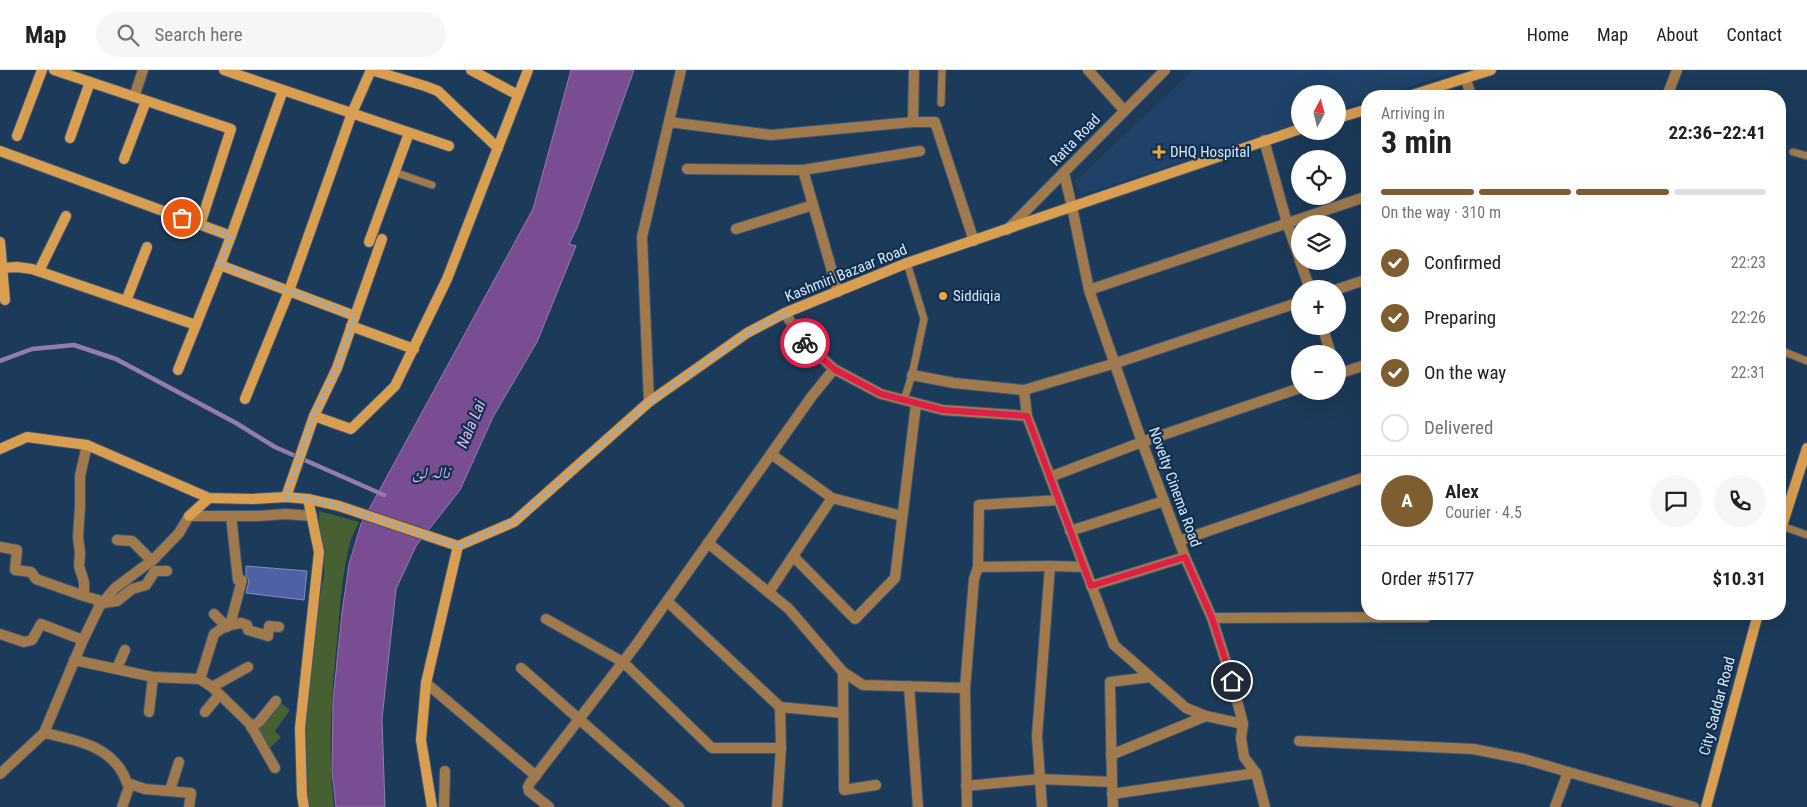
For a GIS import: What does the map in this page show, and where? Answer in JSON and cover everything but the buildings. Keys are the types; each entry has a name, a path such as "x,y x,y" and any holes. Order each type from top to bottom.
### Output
{"street":[{"path":"17,136 42,70"},
{"path":"54,70 231,130 200,225"},
{"path":"134,97 143,70"},
{"path":"224,70 450,146"},
{"path":"245,399 289,291 352,113 371,70 438,91 498,148"},
{"path":"471,70 518,95"},
{"path":"314,416 351,429 395,386 448,279 528,70"},
{"path":"649,402 642,236 681,70"},
{"path":"913,122 914,70"},
{"path":"1088,70 1124,110"},
{"name":"Ratta Road","path":"1007,231 1034,201 1064,174 1124,110 1165,70"},
{"path":"1429,90 1491,70"},
{"path":"1669,90 1677,70"},
{"path":"1466,79 1469,90"},
{"path":"70,138 90,82"},
{"path":"178,370 231,236 283,90"},
{"path":"124,159 146,101"},
{"path":"1346,116 1361,111"},
{"path":"669,122 771,135 913,122 934,122 974,241"},
{"name":"Kashmiri Bazaar Road","path":"458,546 514,522 649,402 748,333 785,313 907,263 1007,231 1264,140 1291,132"},
{"path":"369,242 409,133"},
{"path":"1264,140 1291,235"},
{"path":"0,151 231,236"},
{"path":"687,169 804,170 920,151"},
{"path":"804,170 838,292"},
{"name":"Novelty Cinema Road","path":"1064,174 1089,290 1164,501 1185,557 1212,618 1232,681 1243,724 1241,738 1244,757 1256,773 1265,807"},
{"path":"1089,290 1361,198"},
{"path":"736,229 813,205"},
{"path":"39,271 66,216"},
{"path":"286,497 314,416 337,368 382,240"},
{"path":"0,242 5,300"},
{"path":"126,301 147,247"},
{"path":"220,264 289,291 414,349"},
{"path":"2,268 16,267 39,271 196,325"},
{"path":"1346,287 1361,282"},
{"path":"912,375 954,383 1024,390 1116,363 1291,305"},
{"path":"785,313 802,340 834,369 881,394 943,410 1027,416"},
{"path":"1346,371 1361,366"},
{"path":"549,807 529,791 528,787 623,662 812,396 834,369"},
{"path":"1024,390 1027,416 1114,645 1186,708 1206,716 1243,724"},
{"path":"1050,477 1142,442 1291,391"},
{"path":"793,556 854,619 895,578 916,404"},
{"path":"0,449 27,437 87,445 209,498 286,497 308,499 339,506 458,546 426,683 421,740 432,807"},
{"path":"84,596 84,582 78,566 80,553 78,537 80,476 87,445"},
{"path":"1786,513 1807,448"},
{"path":"771,454 832,498 902,516"},
{"path":"1179,541 1361,478"},
{"path":"0,774 44,733 74,660 101,605 115,588 152,561 179,533 189,516 209,498"},
{"path":"769,592 832,498"},
{"path":"304,807 300,728 319,552 308,499"},
{"path":"967,807 965,688 974,579 978,567 979,505 1059,500"},
{"path":"1070,530 1164,501"},
{"path":"189,516 286,514 312,516"},
{"path":"228,626 242,580 238,580 231,516"},
{"path":"117,540 132,541 152,561"},
{"path":"708,543 789,609 843,672 863,685 965,688"},
{"path":"0,547 17,550 15,570 31,572 36,579 98,600 101,605"},
{"path":"1091,586 1185,557"},
{"path":"1042,807 1037,736 1050,566"},
{"path":"978,567 1084,567"},
{"path":"101,605 117,601 132,589 146,585 155,571 167,571"},
{"path":"667,601 780,707 843,713"},
{"path":"214,614 228,626"},
{"path":"1212,618 1361,617"},
{"path":"546,619 623,662 712,748 781,748"},
{"name":"City Saddar Road","path":"1706,807 1756,620"},
{"path":"200,679 214,634 228,626 241,623 247,625 248,630 268,636 269,626 279,627"},
{"path":"0,634 24,642 32,640 41,624 83,640"},
{"path":"117,668 125,650"},
{"path":"74,660 153,677 200,679 242,715 253,729 275,768"},
{"path":"205,712 216,691 248,667"},
{"path":"521,668 680,807"},
{"path":"843,672 844,790 876,786"},
{"path":"149,712 153,677"},
{"path":"1113,807 1110,682 1150,677"},
{"path":"426,683 536,776"},
{"path":"909,686 918,807"},
{"path":"250,742 253,729 276,701"},
{"path":"777,807 781,748 780,707"},
{"path":"1111,755 1206,716"},
{"path":"44,733 98,748 118,765 127,783 145,789 191,793 189,807"},
{"path":"1299,741 1473,749 1524,758 1694,807"},
{"path":"170,790 179,762"},
{"path":"444,807 445,771"},
{"path":"1555,807 1568,772"},
{"path":"1112,794 1256,773"},
{"path":"966,786 1040,779 1112,782"},
{"path":"122,807 130,784"}],"lane":[{"path":"941,103 942,70"},
{"path":"1793,152 1807,156"},
{"path":"394,172 432,185"},
{"path":"904,400 912,375 924,319 907,263"},
{"path":"1786,352 1807,360"},
{"path":"1786,530 1807,535"}],"shaded area":[{"name":"DHQ Hospital","path":"1194,70 1460,70 1399,90 1361,90 1361,103 1346,108 1346,85 1291,85 1291,126 1081,195 1075,181"}],"green space":[{"path":"319,511 359,522 351,540 345,564 334,675 331,763 334,807 309,807 303,733 318,605 324,576 324,560 319,531"},
{"path":"278,701 290,710 275,731 281,737 268,750 254,730"}],"water":[{"name":"نالہ لئ","path":"571,70 634,70 577,228 569,244 576,246 537,342 493,417 460,490 416,546 396,589 382,719 385,807 336,807 332,771 333,701 349,564 361,524 533,209"}],"waterway":[{"path":"0,361 32,349 74,345 116,359 236,423 275,447 384,495"}],"way so far":[{"path":"182,218 231,236 220,264 355,316 337,368 314,416 286,497 308,499 339,506 458,546 514,522 649,402 748,333 785,313 805,343"}],"place":[{"name":"DHQ Hospital","path":"1159,152"},
{"name":"Siddiqia","path":"943,296"}],"route":[{"path":"805,343 834,369 881,394 943,410 1027,416 1091,586 1185,557 1212,618 1232,681"}],"water label":[{"name":"Nala Lai","path":"471,424"}]}
